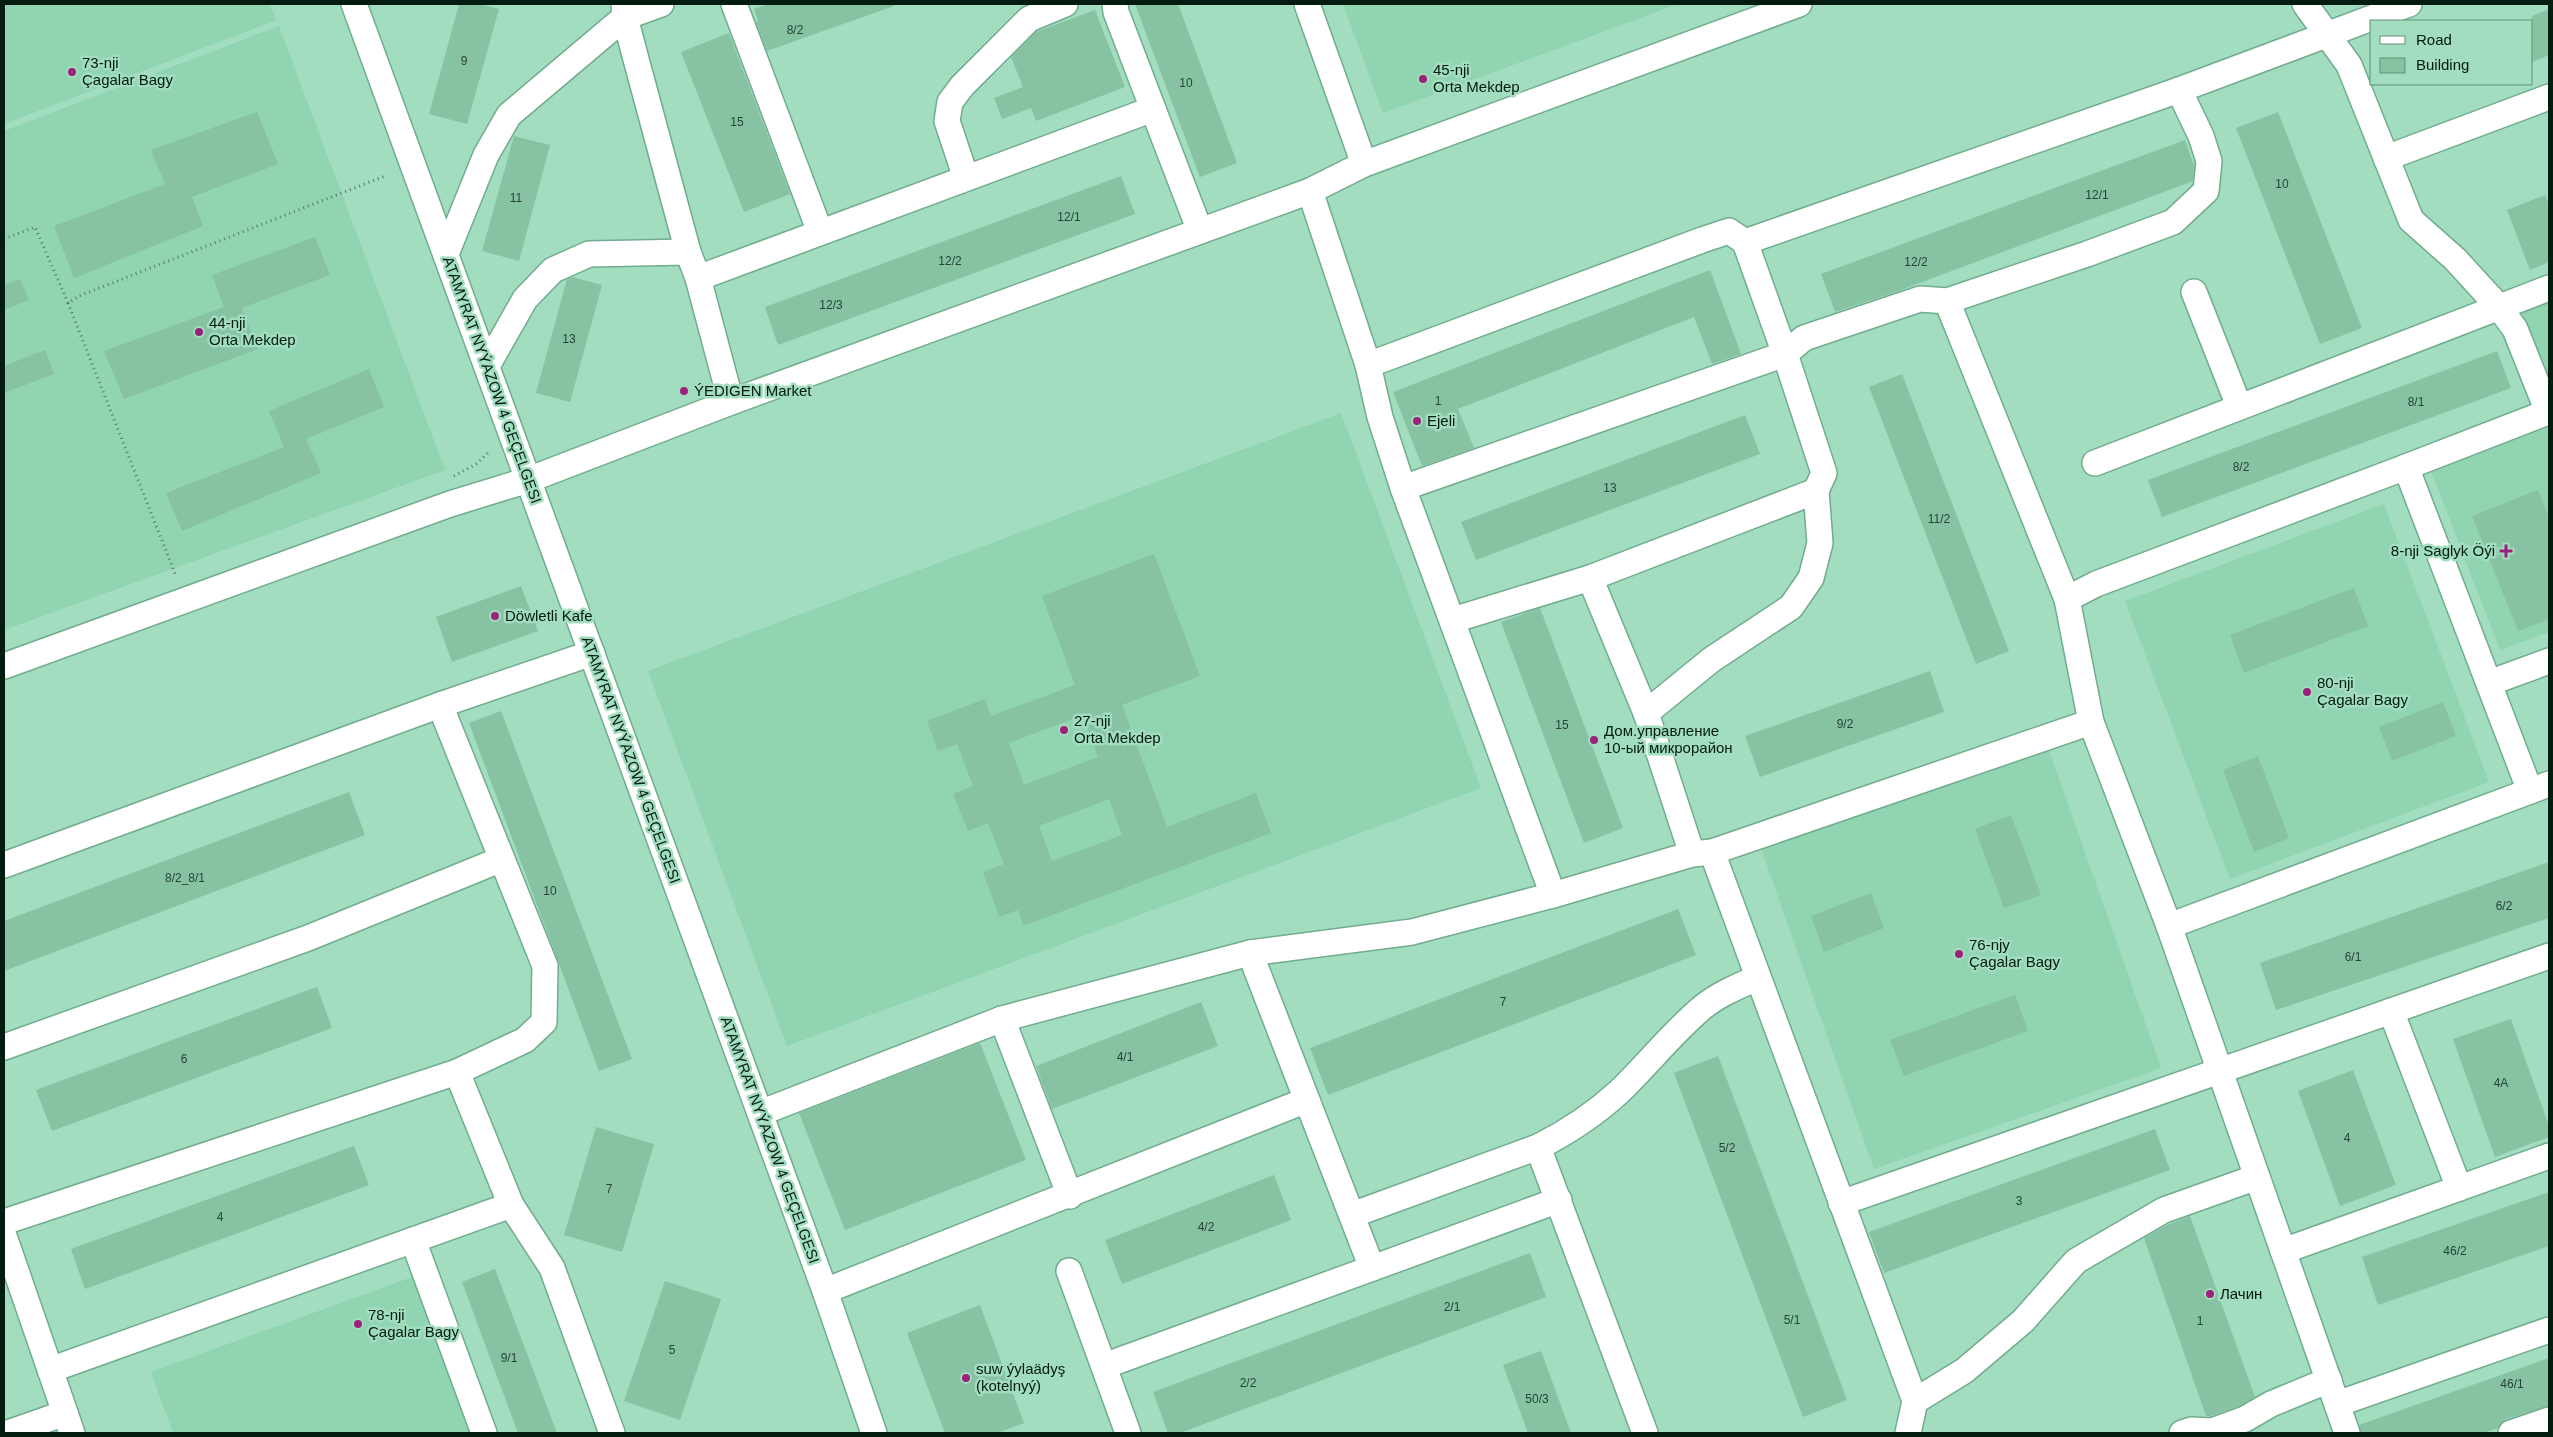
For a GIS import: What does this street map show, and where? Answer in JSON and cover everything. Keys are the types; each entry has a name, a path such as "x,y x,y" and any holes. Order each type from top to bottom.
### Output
{"street":[{"name":"ATAMYRAT NYÝAZOW 4 GEÇELGESI","path":"354,4 825,1291 874,1433"},
{"path":"446,254 486,155 508,115 624,10 661,4"},
{"path":"734,4 820,232"},
{"path":"966,178 947,121 950,102 962,86 1029,19 1065,4"},
{"path":"1115,4 1116,12 1200,231"},
{"path":"1307,4 1364,164"},
{"path":"4,666 450,504 528,480 732,402 1310,191 1364,164 1799,4"},
{"path":"2067,599 2096,584 2548,412 2515,329 2498,306 2454,259 2412,220 2349,65 2305,4"},
{"path":"1745,242 2178,90 2409,4"},
{"path":"624,10 688,252 698,278 732,402"},
{"path":"1403,488 1785,354 1804,338 1920,299 1947,301 2173,222 2206,191 2209,160 2201,136 2178,90"},
{"path":"2386,158 2549,97"},
{"path":"698,278 1153,109"},
{"path":"1310,191 1368,364 1380,417 1403,488 1553,895"},
{"path":"1368,364 1711,237 1729,232 1745,242 1785,354 1824,473 1816,491 1820,543 1811,578 1791,608 1711,660 1646,713"},
{"path":"487,366 525,299 553,270 589,254 688,252"},
{"path":"2095,463 2498,306 2549,288"},
{"path":"2194,292 2239,406"},
{"path":"1947,301 2067,599 2091,722 2169,926 2347,1433"},
{"path":"2169,926 2540,787 2489,683 2406,467"},
{"path":"1453,620 1590,578 1816,491"},
{"path":"1590,578 1702,853 1758,978 1915,1401 1908,1433"},
{"path":"4,864 440,704 592,653"},
{"path":"2489,683 2549,661"},
{"path":"4,1222 456,1072 525,1040 544,1022 545,966 440,704"},
{"path":"760,1113 1002,1020 1250,953 1412,932 1553,895 1702,853 2091,722"},
{"path":"4,1046 308,938 502,859"},
{"path":"1250,953 1372,1268"},
{"path":"1841,1203 2549,956"},
{"path":"1352,1215 1538,1148 1565,1134 1620,1091 1704,1006 1731,989 1758,978"},
{"path":"2391,1011 2459,1188"},
{"path":"1002,1020 1070,1196"},
{"path":"456,1072 511,1205 552,1268 612,1433"},
{"path":"825,1291 1070,1196 1307,1100"},
{"path":"1538,1148 1645,1433"},
{"path":"2283,1251 2549,1156"},
{"path":"1915,1401 1964,1371 2023,1321 2076,1261 2164,1210 2257,1177"},
{"path":"1104,1366 1559,1200"},
{"path":"50,1370 511,1205"},
{"path":"4,1236 11,1281 50,1370 69,1423 8,1433"},
{"path":"413,1240 484,1433"},
{"path":"1069,1271 1128,1433"},
{"path":"2337,1404 2549,1330"},
{"path":"2182,1433 2192,1430 2212,1431 2245,1419 2271,1404 2329,1380"},
{"path":"2511,1433 2549,1420"}],"path":[{"path":"68,303 79,296 385,176"},
{"path":"4,239 35,227 68,303 176,576"}],"shaded area":[{"name":"73-nji Çagalar Bagy","path":"4,4 270,4 276,20 4,124"},
{"name":"45-nji Orta Mekdep","path":"1343,4 1678,4 1383,113"},
{"name":"44-nji Orta Mekdep","path":"279,26 445,470 4,630 4,131"},
{"path":"2549,290 2549,384 2518,302"},
{"name":"27-nji Orta Mekdep","path":"1341,413 1481,788 787,1046 648,671"},
{"name":"8-nji Saglyk Öýi","path":"2549,425 2549,632 2500,650 2431,471"},
{"name":"80-nji Çagalar Bagy","path":"2384,504 2489,782 2230,879 2125,601"},
{"name":"76-njy Çagalar Bagy","path":"2045,739 2161,1068 1874,1169 1758,840"},
{"name":"78-nji Çagalar Bagy","path":"415,1276 474,1433 173,1433 151,1372"}],"building":[{"path":"459,4 480,4 499,9 467,124 429,114"},
{"path":"768,4 893,4 894,6 767,51 756,22 758,21 754,9"},
{"path":"1135,4 1178,4 1237,163 1200,177"},
{"path":"2549,9 2549,55 2533,62 2533,20 2532,16"},
{"path":"1095,10 1125,87 1036,121 1031,108 1002,119 994,98 1023,87 1011,57 1036,32"},
{"path":"729,33 790,194 744,212 681,52"},
{"path":"257,112 278,164 192,197 203,226 74,278 54,226 165,184 151,150"},
{"path":"2278,112 2362,328 2320,344 2236,128"},
{"path":"514,136 550,145 519,261 482,251"},
{"path":"2185,140 2194,166 2193,181 1898,291 1835,312 1821,274"},
{"path":"1121,176 1135,214 778,345 765,307"},
{"path":"2545,195 2549,205 2549,262 2530,270 2507,210"},
{"path":"315,237 330,275 242,308 258,349 124,399 104,351 224,307 212,275"},
{"path":"1710,270 1741,354 1712,364 1694,317 1458,409 1474,448 1422,466 1393,392"},
{"path":"572,277 602,285 570,402 536,393 567,279"},
{"path":"20,279 29,300 4,310 4,285"},
{"path":"45,350 54,374 4,393 4,366"},
{"path":"2497,351 2511,388 2162,517 2148,480"},
{"path":"369,369 384,407 306,439 321,473 182,531 166,493 284,447 269,411"},
{"path":"1902,374 2009,651 1976,664 1869,387"},
{"path":"1745,415 1760,454 1476,560 1461,522"},
{"path":"2538,490 2549,518 2549,619 2518,631 2472,516"},
{"path":"1154,554 1200,676 1122,705 1167,827 1256,793 1271,833 1023,926 1018,910 999,917 983,872 1004,864 988,823 968,831 953,794 973,786 957,744 938,751 927,721 985,699 991,716 1075,685 1042,596","holes":["1083,715 1098,757 1024,785 1009,743","1109,799 1122,835 1052,861 1039,826"]},
{"path":"521,586 538,631 452,662 436,617"},
{"path":"2354,588 2368,626 2244,673 2230,635"},
{"path":"1540,608 1623,828 1584,843 1501,622"},
{"path":"1930,671 1944,712 1760,777 1745,736"},
{"path":"2443,702 2456,736 2392,761 2379,727"},
{"path":"501,711 632,1059 599,1071 469,723"},
{"path":"2258,756 2289,838 2254,852 2223,770"},
{"path":"349,792 365,835 4,971 4,921"},
{"path":"2011,815 2041,895 2004,908 1975,829"},
{"path":"2549,862 2549,918 2276,1010 2260,963"},
{"path":"1871,893 1884,928 1824,952 1811,916"},
{"path":"1678,909 1696,955 1328,1095 1310,1048"},
{"path":"317,987 332,1028 52,1131 36,1090"},
{"path":"2015,995 2028,1031 1904,1076 1890,1040"},
{"path":"1201,1002 1218,1046 1052,1109 1036,1066"},
{"path":"2511,1019 2549,1126 2549,1137 2495,1157 2453,1039"},
{"path":"980,1043 1026,1160 845,1230 799,1113"},
{"path":"1718,1056 1847,1400 1803,1417 1674,1073"},
{"path":"2353,1070 2396,1185 2340,1206 2298,1091"},
{"path":"596,1127 654,1144 622,1252 564,1235"},
{"path":"2155,1129 2170,1170 1884,1273 1869,1232"},
{"path":"354,1146 369,1185 85,1289 71,1249"},
{"path":"1274,1175 1291,1220 1122,1284 1105,1240"},
{"path":"2549,1192 2549,1246 2378,1305 2362,1257"},
{"path":"2190,1216 2255,1397 2239,1406 2210,1416 2206,1416 2144,1238 2167,1225"},
{"path":"1530,1253 1546,1297 1180,1433 1168,1433 1153,1392"},
{"path":"495,1269 557,1433 518,1433 462,1282"},
{"path":"665,1281 721,1299 680,1420 624,1401"},
{"name":"suw ýylaädyş (kotelnyý)","path":"980,1305 1024,1423 997,1433 945,1433 907,1333"},
{"path":"1541,1351 1571,1433 1528,1433 1503,1365"},
{"path":"2549,1358 2549,1406 2506,1419 2498,1428 2483,1433 2361,1433 2359,1425"}],"place":[{"name":"73-nji Çagalar Bagy","path":"72,72"},
{"name":"45-nji Orta Mekdep","path":"1423,79"},
{"name":"44-nji Orta Mekdep","path":"199,332"},
{"name":"ÝEDIGEN Market","path":"684,391"},
{"name":"Ejeli","path":"1417,421"},
{"name":"8-nji Saglyk Öýi","path":"2506,551"},
{"name":"Döwletli Kafe","path":"495,616"},
{"name":"80-nji Çagalar Bagy","path":"2307,692"},
{"name":"27-nji Orta Mekdep","path":"1064,730"},
{"name":"Дом.управление 10-ый микрорайон","path":"1594,740"},
{"name":"76-njy Çagalar Bagy","path":"1959,954"},
{"name":"Лачин","path":"2210,1294"},
{"name":"78-nji Çagalar Bagy","path":"358,1324"},
{"name":"suw ýylaädyş (kotelnyý)","path":"966,1378"}]}
